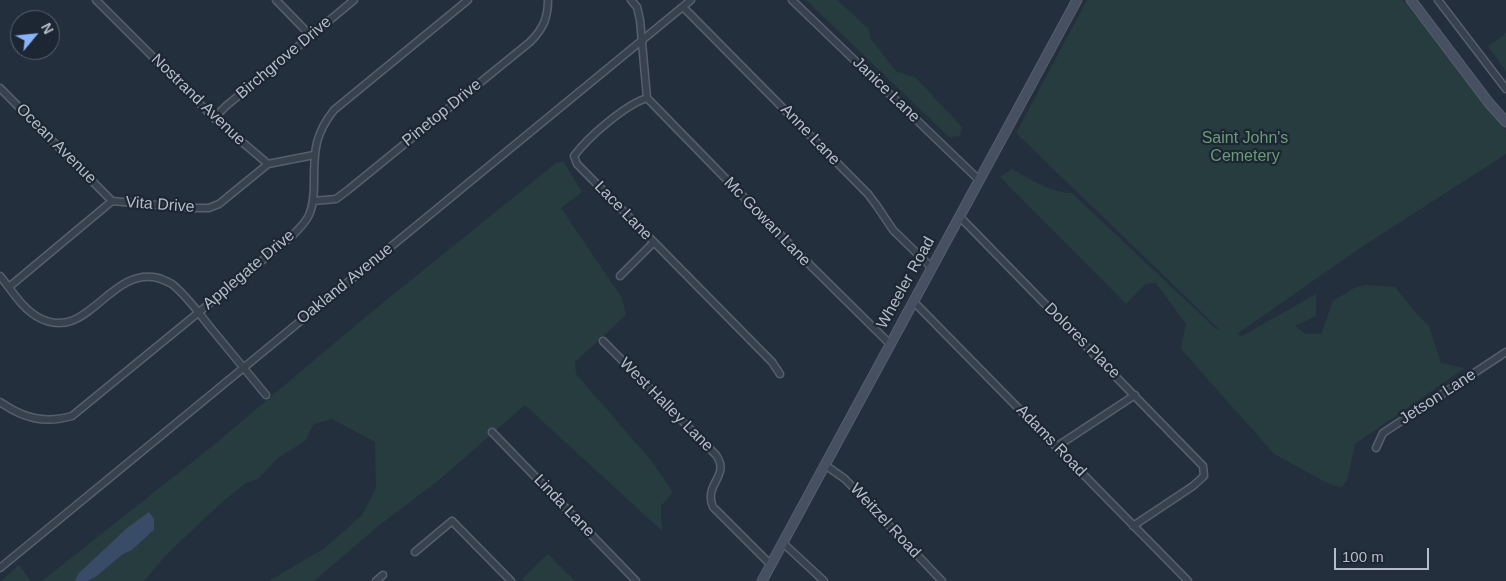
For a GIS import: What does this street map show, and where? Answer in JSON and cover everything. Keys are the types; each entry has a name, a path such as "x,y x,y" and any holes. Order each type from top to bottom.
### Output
{"main road":[{"name":"Wheeler Road","path":"762,581 1077,0"},
{"path":"1411,0 1489,103 1506,122"}],"street":[{"name":"Nostrand Avenue","path":"96,0 214,118 268,164"},
{"path":"276,0 311,36"},
{"name":"Birchgrove Drive","path":"214,118 354,0"},
{"name":"Applegate Drive","path":"0,402 38,420 57,420 72,416 292,236 309,214 313,201 314,155 323,124 334,110 468,0"},
{"name":"Pinetop Drive","path":"313,201 336,199 530,42 540,32 546,22 548,0"},
{"path":"631,0 637,7 647,98"},
{"name":"Oakland Avenue","path":"0,568 691,0"},
{"name":"Janice Lane","path":"792,0 980,180"},
{"path":"1438,0 1506,89"},
{"name":"Anne Lane","path":"683,7 868,194 892,230 931,267"},
{"name":"Ocean Avenue","path":"0,88 112,201"},
{"name":"Lace Lane","path":"647,98 635,102 583,144 574,156 577,164 765,355 780,374"},
{"name":"Mc Gowan Lane","path":"647,98 890,344"},
{"path":"268,164 314,155"},
{"name":"Vita Drive","path":"9,287 112,201 209,208 219,204 268,164"},
{"name":"Dolores Place","path":"960,217 1203,466 1204,476 1193,486 1133,526"},
{"path":"620,276 653,243"},
{"path":"0,276 24,306 35,316 61,323 74,320 87,313 120,285 132,279 158,278 170,283 198,312 266,395"},
{"name":"Adams Road","path":"914,302 1188,581"},
{"name":"West Halley Lane","path":"603,341 716,455 721,462 721,472 709,498 713,507 771,565"},
{"name":"Jetson Lane","path":"1376,448 1383,433 1506,352"},
{"path":"1056,447 1135,395"},
{"name":"Linda Lane","path":"492,432 636,581"},
{"name":"Weitzel Road","path":"825,465 845,479 942,581"},
{"path":"415,552 452,521 511,581"},
{"path":"784,543 824,581"},
{"path":"376,581 383,575"}],"green space":[{"path":"806,0 837,0 869,29 870,38 896,71 916,78 962,127 960,136 949,137"},
{"name":"Saint John's Cemetery","path":"1087,0 1403,0 1506,130 1506,154 1360,248 1237,334 1242,336 1316,294 1316,316 1295,326 1306,334 1321,334 1333,301 1356,287 1366,285 1395,287 1429,326 1441,363 1465,368 1355,444 1347,481 1342,487 1331,485 1274,454 1181,349 1186,324 1156,283 1145,284 1126,304 1000,177 1012,169 1048,188 1072,193 1215,328 1220,330 1016,133"},
{"path":"1506,32 1506,71 1488,46"},
{"path":"563,161 582,192 561,208 622,298 626,315 575,362 576,374 650,459 673,492 661,506 662,531 525,405 439,480 377,527 314,581 269,581 325,548 362,515 376,488 375,442 332,419 314,424 305,441 279,457 258,479 246,483 222,502 166,555 144,581 88,581 123,554 132,550 154,531 78,574 75,581 42,581 210,448 368,315 556,163"},
{"path":"548,554 575,581 525,581 522,579"},
{"path":"19,565 31,581 1,581"}],"water":[{"path":"149,512 154,519 154,530 132,550 123,554 98,575 88,581 75,581 78,574 127,528"}]}
